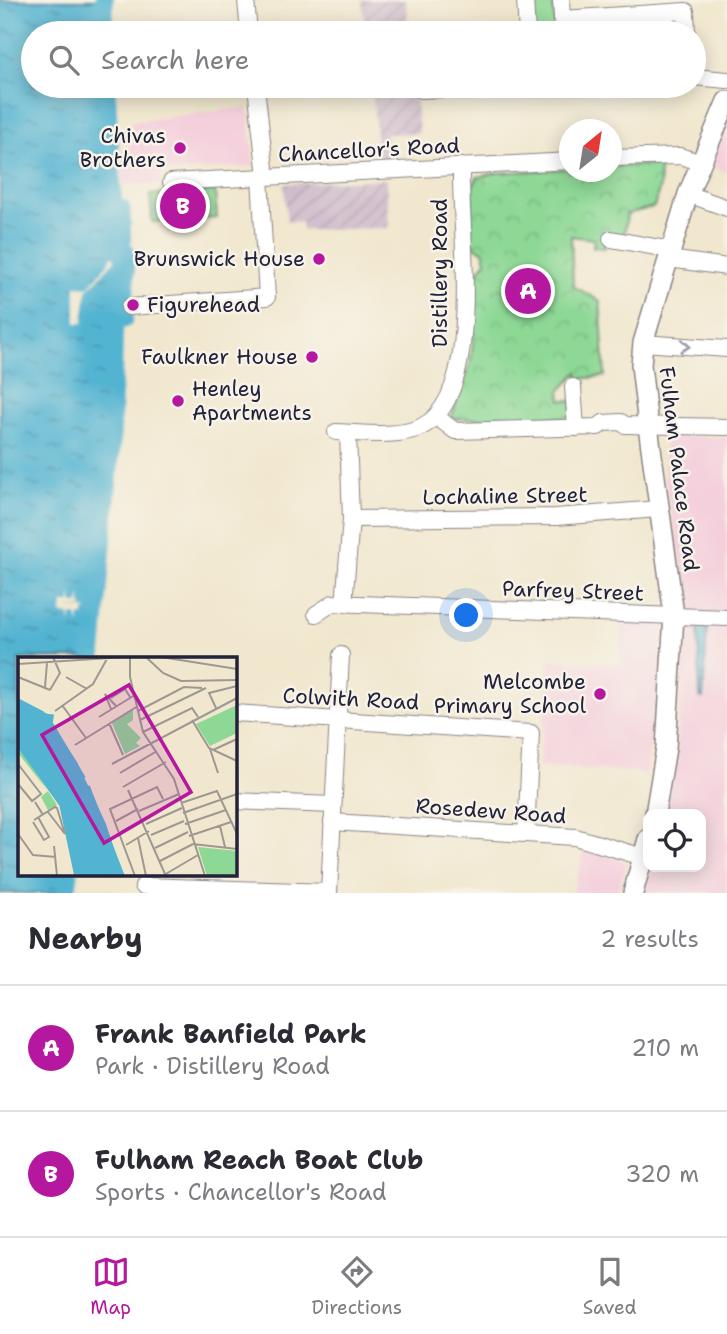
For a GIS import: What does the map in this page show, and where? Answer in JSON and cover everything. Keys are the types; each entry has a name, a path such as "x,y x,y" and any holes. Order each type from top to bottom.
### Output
{"main road":[{"name":"Fulham Palace Road","path":"656,809 666,748 674,615 641,365 643,343 688,194 727,101"},
{"path":"632,893 643,858"}],"street":[{"path":"246,0 248,21"},
{"path":"525,0 526,21"},
{"path":"561,0 563,21"},
{"path":"604,21 686,11 686,21"},
{"path":"706,78 727,80"},
{"path":"129,307 267,296 257,98"},
{"path":"622,158 680,156 702,163"},
{"name":"Chancellor's Road","path":"171,182 559,161"},
{"name":"Distillery Road","path":"437,417 453,390 462,346 461,166"},
{"path":"688,194 727,208"},
{"path":"611,239 727,267"},
{"path":"643,343 727,349"},
{"path":"573,387 576,428"},
{"path":"316,614 332,603 344,604 351,519 342,433 413,430 437,417 455,431 598,427 603,423 621,422 625,425 727,427"},
{"name":"Lochaline Street","path":"351,519 556,517 659,509"},
{"name":"Parfrey Street","path":"344,604 727,618"},
{"path":"143,884 329,893 341,655"},
{"name":"Colwith Road","path":"236,713 531,733 526,834"},
{"path":"236,801 333,805"},
{"name":"Rosedew Road","path":"332,822 526,834 643,848"}],"shaded area":[{"path":"362,0 406,0 408,21 365,21"},
{"path":"373,98 415,98 419,133 385,134 391,160 378,158"},
{"path":"248,107 254,166 162,172 161,184 122,184 120,151 133,144 131,122"},
{"path":"727,126 727,172 711,166"},
{"path":"386,179 389,228 302,230 301,222 287,221 284,184"},
{"path":"671,436 727,437 727,893 644,893 650,872 706,872 706,809 667,809 677,746 684,634 680,559 664,477 665,443"},
{"name":"Melcombe Primary School","path":"621,618 660,621 664,628 647,773 539,766 549,660 619,665"},
{"path":"585,849 627,862 617,893 572,893"}],"green space":[{"path":"532,0 553,0 554,21 533,21"},
{"path":"659,164 660,186 654,207 627,214 624,236 607,233 605,248 593,247 594,239 571,236 573,286 600,301 605,376 579,379 578,372 560,391 561,400 572,401 572,417 451,419 471,360 474,334 473,278 486,261 484,252 471,244 472,188 477,177 496,173 559,170 559,182 622,182 622,166"},
{"path":"215,191 217,218 152,222 150,195"}],"water":[{"path":"0,0 104,0 104,21 21,21 21,98 107,98 113,208 121,209 122,252 126,252 124,319 114,320 111,443 92,657 18,657 18,876 69,876 66,893 0,893"},
{"path":"698,628 707,628 703,698 700,697"}],"pier":[{"path":"120,243 122,253 87,290 83,323 76,323 76,286 88,287 108,264"},
{"path":"71,593 73,604 79,604 81,594 84,608 66,608 96,610 84,611 79,625 77,615 72,615 71,625 70,615 62,614 63,603 71,603"}],"waterway":[{"path":"104,0 104,21"},
{"path":"92,657 111,443 114,319 124,319 126,252 122,253 121,209 113,209 107,98"},
{"path":"66,893 69,876"}],"place":[{"name":"Chivas Brothers","path":"180,148"},
{"name":"Fulham Reach Boat Club","path":"183,206"},
{"name":"Brunswick House","path":"319,259"},
{"name":"Frank Banfield Park","path":"528,291"},
{"name":"Figurehead","path":"133,305"},
{"name":"Faulkner House","path":"312,357"},
{"name":"Henley Apartments","path":"178,401"},
{"name":"Melcombe Primary School","path":"600,694"}]}
